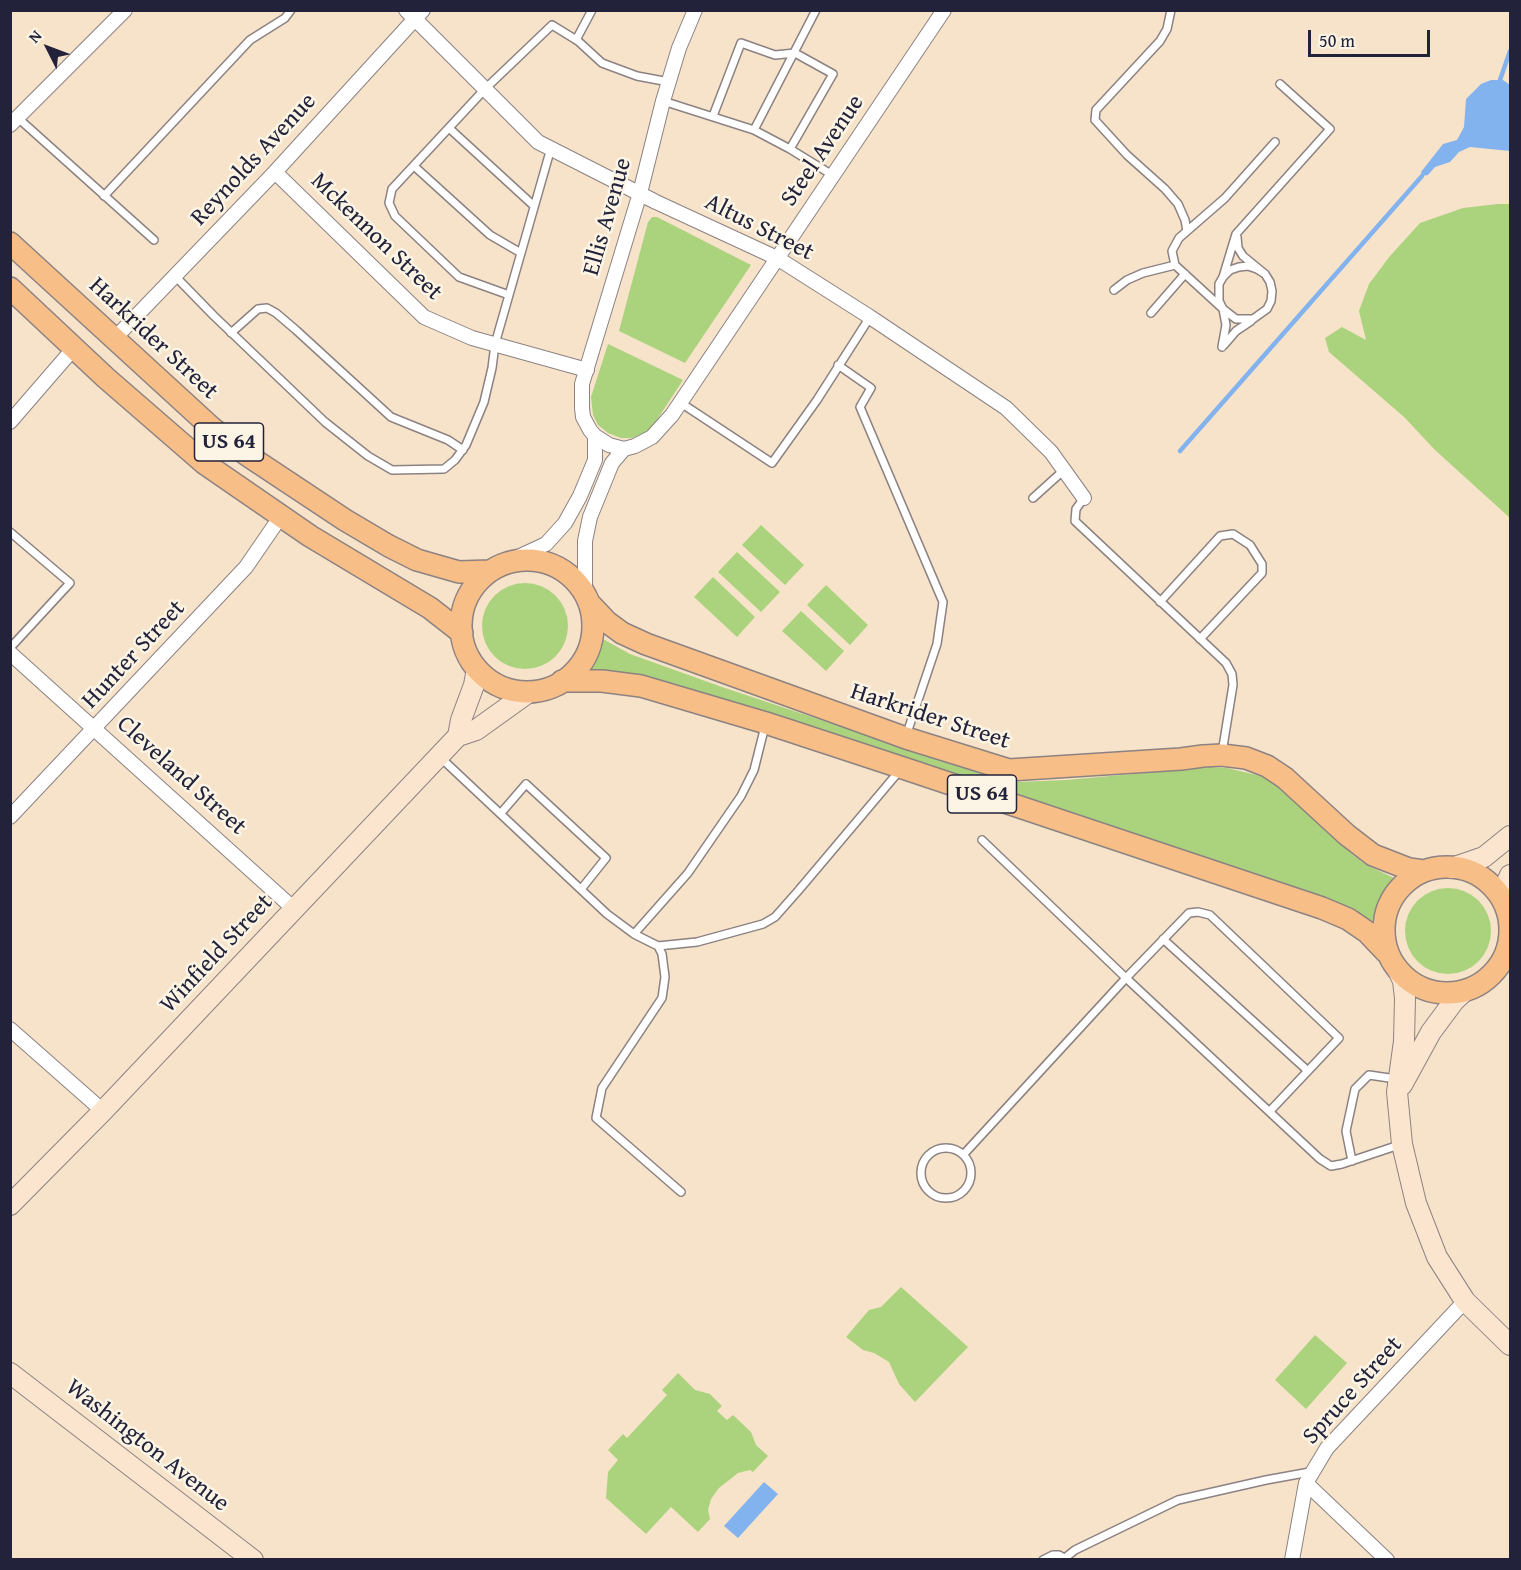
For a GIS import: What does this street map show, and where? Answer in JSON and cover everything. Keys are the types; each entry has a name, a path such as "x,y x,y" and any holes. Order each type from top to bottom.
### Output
{"main road":[{"name":"Harkrider Street","path":"10,243 219,434 345,520 417,560 459,572 497,567"},
{"name":"US 64","path":"10,288 106,378 197,458 310,536 430,608 462,633"},
{"path":"524,560 543,562 561,569 576,581 587,599 592,617 591,639 584,659 562,681 541,690 529,692 511,689 493,682 477,669 468,655 461,624 465,602 477,583 497,567 524,560"},
{"name":"Harkrider Street","path":"587,599 608,622 622,633 646,644 906,738 1009,770 1222,755 1246,759 1267,766 1285,778 1353,840 1373,855 1409,869 1424,871"},
{"name":"US 64","path":"562,681 602,681 641,686 766,723 1322,908 1348,919 1367,932 1392,960"},
{"path":"1475,986 1505,955 1509,941 1508,910 1497,890 1487,880 1470,872 1452,868 1424,871 1412,876 1389,906 1383,923 1383,935 1392,960 1414,983 1430,991 1448,993 1510,981"}],"street":[{"path":"14,121 124,10"},
{"name":"Ellis Avenue","path":"595,436 586,424 582,408 582,384 640,193 679,48 695,10"},
{"name":"Steel Avenue","path":"624,449 645,442 652,437 681,403 944,10"},
{"name":"Altus Street","path":"415,13 538,142 777,258 870,317 1006,408 1051,452 1084,498"},
{"name":"Reynolds Avenue","path":"115,338 275,172 415,13"},
{"name":"Mckennon Street","path":"275,172 424,317 472,338 587,370"},
{"path":"10,422 74,348"},
{"path":"497,567 546,544 565,523 587,481 595,460 595,436"},
{"path":"587,599 585,541 590,517 612,463 624,449 609,445 595,436"},
{"name":"Hunter Street","path":"10,817 246,567 281,516"},
{"name":"Cleveland Street","path":"10,653 294,909"},
{"name":"Winfield Street","path":"458,736 477,669"},
{"name":"Winfield Street","path":"10,1205 103,1111 458,736 476,730 529,692"},
{"path":"1452,868 1484,857 1510,836"},
{"path":"1508,910 1506,884 1510,875"},
{"path":"1392,960 1403,981 1405,999 1404,1041 1398,1086 1402,1144 1416,1203 1437,1257 1465,1301 1510,1345"},
{"path":"1398,1086 1431,1032 1454,1001 1475,986"},
{"path":"10,1029 103,1111"},
{"name":"Spruce Street","path":"1292,1560 1309,1478 1327,1448 1465,1301"},
{"name":"Washington Avenue","path":"10,1373 253,1560"},
{"path":"1309,1478 1387,1560"}],"lane":[{"path":"105,196 250,40 285,18 291,10"},
{"path":"576,40 592,10"},
{"path":"754,130 816,10"},
{"path":"1171,10 1167,29 1160,41 1096,110 1095,120 1104,132 1172,196 1185,220 1187,231"},
{"path":"509,295 459,277 394,216 389,203 392,189 485,89 552,25 576,40 602,63 637,76 669,82"},
{"path":"713,116 741,43 775,55 795,53 833,74 790,149"},
{"path":"1236,234 1238,248 1243,256 1265,274 1270,282 1271,301 1267,309 1236,330 1222,347 1226,325 1218,293 1236,234 1330,129 1280,84"},
{"path":"663,101 754,130 834,176"},
{"path":"14,121 154,240"},
{"path":"449,128 534,206"},
{"path":"1253,319 1236,319 1223,309 1175,265 1172,251 1179,238 1225,198 1275,142"},
{"path":"176,276 231,333 325,422 368,456 392,470 444,469 463,450 484,402 495,344 551,148"},
{"path":"414,166 490,235 521,253"},
{"path":"1114,290 1127,280 1143,273 1175,265"},
{"path":"1223,277 1230,270 1248,266 1257,268 1265,274"},
{"path":"1151,313 1185,274"},
{"path":"231,333 258,309 267,308 296,330 391,417 448,440 463,450"},
{"path":"681,403 772,463 817,400 870,317"},
{"path":"838,365 871,388 860,406 943,602 937,644 906,738"},
{"path":"1033,498 1064,470"},
{"path":"1084,498 1076,509 1075,521 1226,663 1232,674 1233,685 1222,755"},
{"path":"10,532 70,584 10,648"},
{"path":"1160,602 1220,536 1233,534 1250,545 1262,564 1262,573 1200,639"},
{"path":"634,934 688,873 741,796 754,770 766,723"},
{"path":"439,756 582,888 607,914 634,934 658,946 697,942 763,924 775,916 903,768"},
{"path":"501,813 526,784 606,858 582,888"},
{"path":"982,840 1320,1159 1331,1166 1402,1144"},
{"path":"964,1154 1126,978 1190,913 1210,915 1339,1038 1270,1111"},
{"path":"1163,939 1308,1071"},
{"path":"658,946 662,954 665,977 662,998 602,1088 596,1118 681,1192"},
{"path":"1352,1161 1346,1131 1355,1089 1369,1076 1398,1086"},
{"path":"941,1148 957,1150 964,1154 971,1169 968,1189 956,1197 947,1198 939,1197 925,1188 921,1172 927,1156 941,1148"},
{"path":"1043,1560 1053,1555 1066,1559 1075,1550 1178,1500 1266,1480 1309,1478"}],"green space":[{"path":"1510,204 1510,518 1435,450 1404,417 1329,352 1325,338 1342,327 1366,340 1359,311 1369,284 1390,256 1420,223 1463,208"},
{"path":"652,217 657,217 751,265 685,363 619,331 648,222"},
{"path":"608,344 683,380 653,426 632,438 621,438 608,433 598,425 593,415 591,397"},
{"path":"761,525 804,565 785,585 742,545"},
{"path":"737,552 780,592 761,612 718,572"},
{"path":"713,577 755,617 737,637 694,597"},
{"path":"525,583 549,590 561,602 568,626 561,650 549,662 525,669 501,662 489,650 482,626 489,602 501,590"},
{"path":"826,585 868,625 850,645 807,605"},
{"path":"801,611 844,651 826,671 782,631"},
{"path":"603,639 630,654 722,687 1001,780 1017,782 1066,780 1211,767 1227,768 1261,776 1291,796 1353,855 1365,864 1394,878 1380,898 1372,921 1346,906 812,730 590,671"},
{"path":"1448,888 1465,891 1479,900 1488,914 1491,931 1488,948 1479,962 1465,971 1448,974 1431,971 1417,962 1408,948 1405,931 1408,914 1417,900 1431,891"},
{"path":"901,1287 968,1347 915,1402 899,1384 889,1362 874,1353 863,1350 846,1337 869,1310 881,1307"},
{"path":"1315,1335 1347,1363 1306,1409 1275,1380"},
{"path":"678,1373 695,1390 710,1394 722,1406 717,1411 727,1420 733,1415 751,1432 756,1445 768,1456 753,1472 750,1470 738,1473 719,1488 711,1499 708,1510 710,1519 698,1532 671,1507 646,1534 606,1498 608,1472 618,1460 608,1450 623,1434 627,1438 667,1395 662,1390"}],"water":[{"path":"1491,80 1503,80 1510,85 1510,151 1470,147 1459,152 1450,162 1435,167 1428,175 1422,176 1421,172 1443,144 1457,140 1464,127 1466,99 1481,84"},
{"path":"764,1482 778,1494 738,1538 724,1526"}],"waterway":[{"path":"1500,80 1510,51"},
{"path":"1180,451 1422,176"}]}
